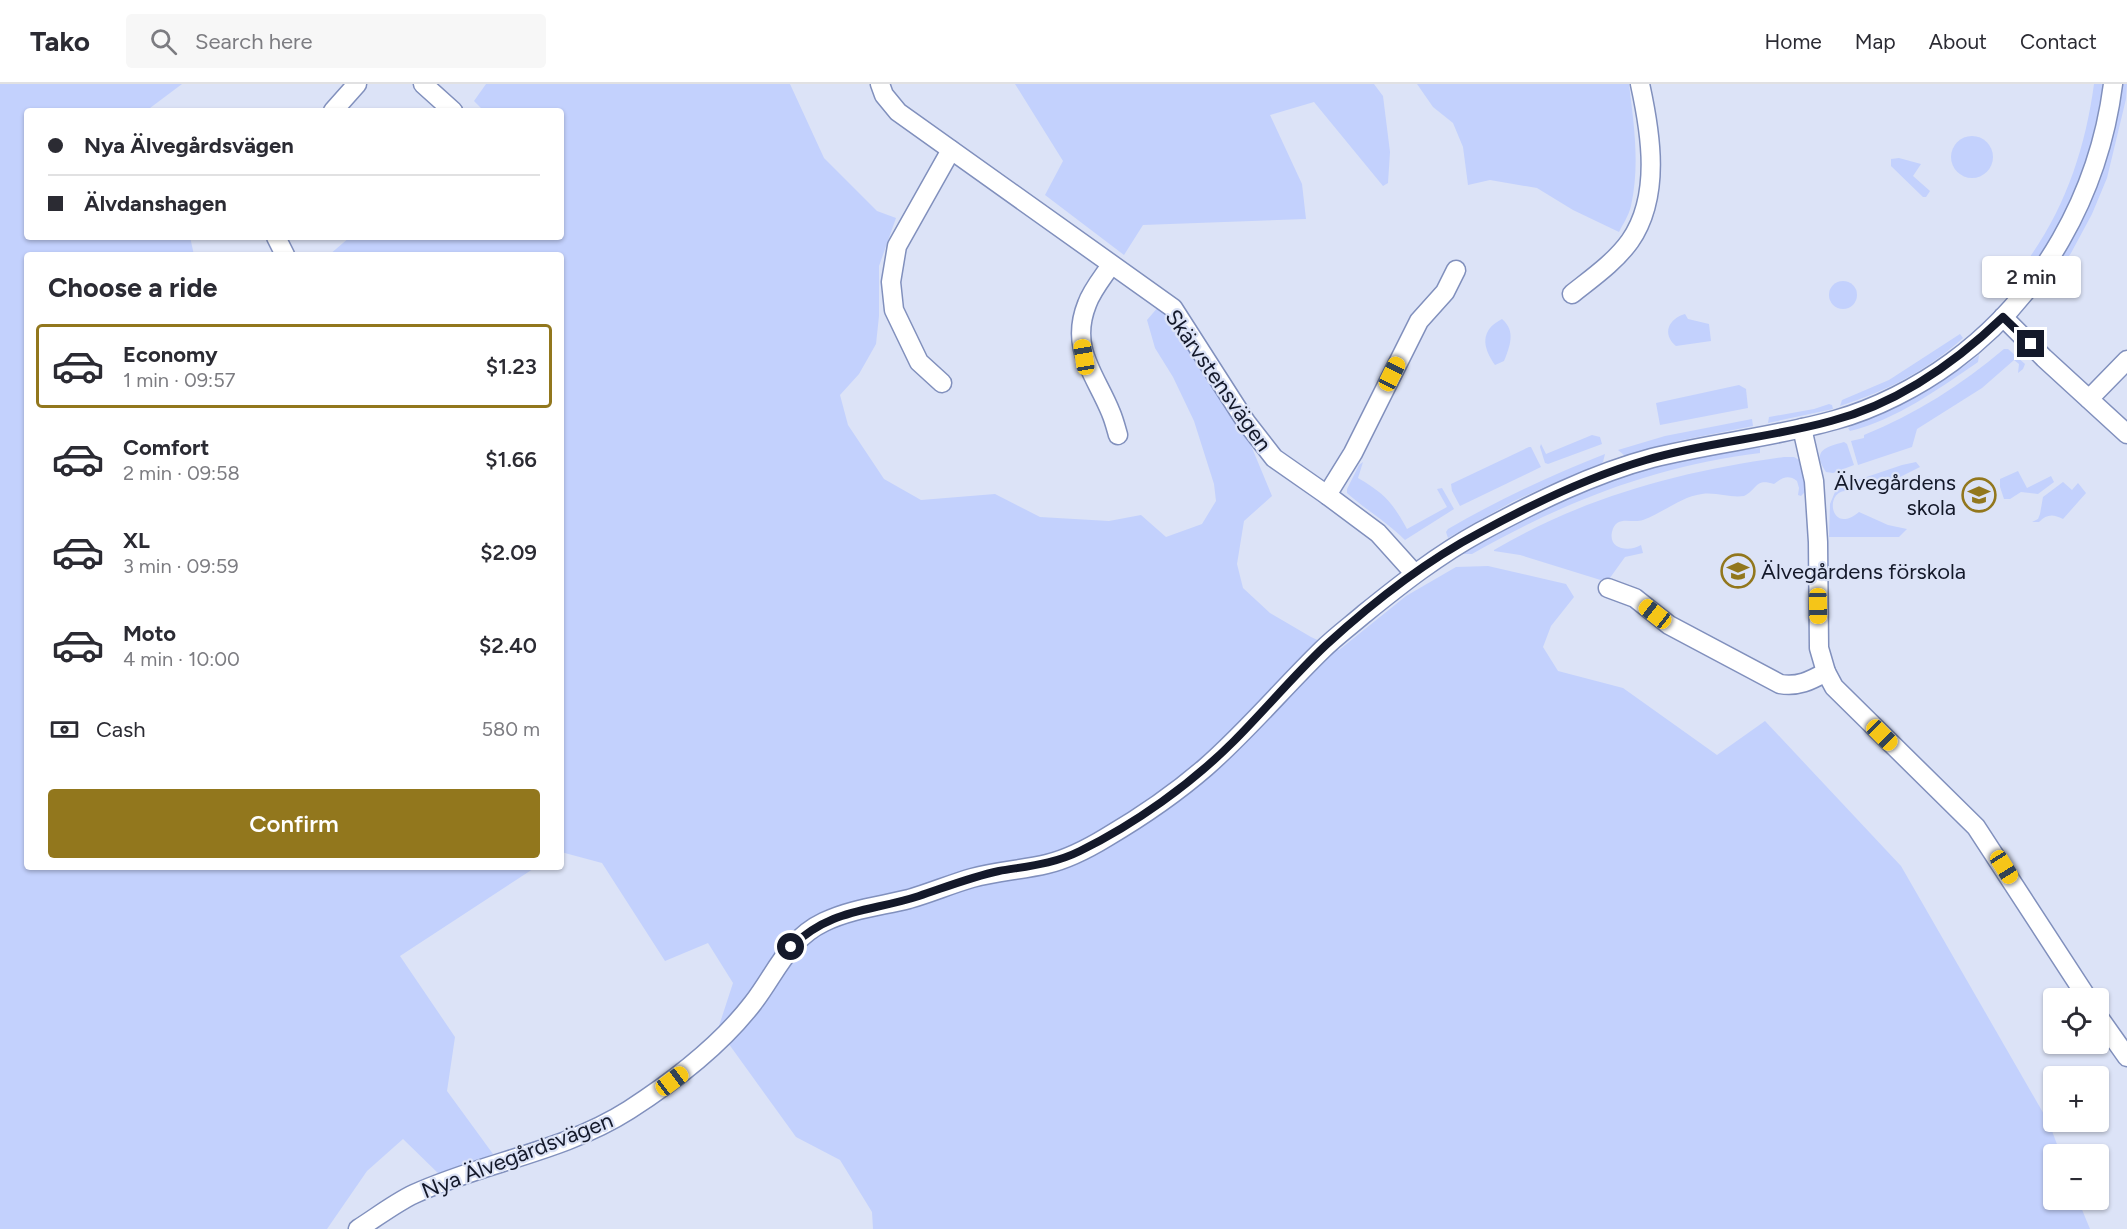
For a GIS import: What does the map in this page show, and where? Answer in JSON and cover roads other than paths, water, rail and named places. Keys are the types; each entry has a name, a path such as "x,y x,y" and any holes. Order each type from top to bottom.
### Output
{"street":[{"path":"336,108 357,84"},
{"path":"423,84 450,108"},
{"name":"Skärvstensvägen","path":"880,84 884,95 898,112 1173,308 1246,422 1274,458 1378,533 1414,573"},
{"path":"1572,294 1604,268 1630,241 1647,204 1652,177 1640,84"},
{"name":"Nya Älvegårdsvägen","path":"358,1229 409,1197 441,1183 559,1143 623,1114 687,1069 725,1034 752,1005 791,947 803,934 819,924 842,915 915,897 970,878 1044,865 1077,853 1108,837 1155,806 1202,770 1233,742 1326,645 1414,573 1479,533 1561,492 1648,459 1711,444 1802,428 1851,415 1885,401 1953,361 2003,317 2040,272 2080,205 2103,135 2113,84"},
{"path":"942,383 919,362 894,310 891,282 897,246 951,150"},
{"path":"1111,265 1086,304 1081,338 1084,357 1112,413 1118,435"},
{"path":"1328,495 1353,453 1419,321 1445,292 1456,270"},
{"path":"2003,317 2127,434"},
{"path":"2089,399 2127,360"},
{"path":"1802,428 1814,481 1818,542 1819,648 1826,672 1834,687 1976,827 2081,988"},
{"path":"1608,588 1635,598 1669,625 1780,684 1793,686 1826,672"},
{"path":"2109,1032 2127,1057"}],"place":[{"name":"Älvegårdens skola","path":"1979,495"},
{"name":"Älvegårdens förskola","path":"1738,571"}]}
